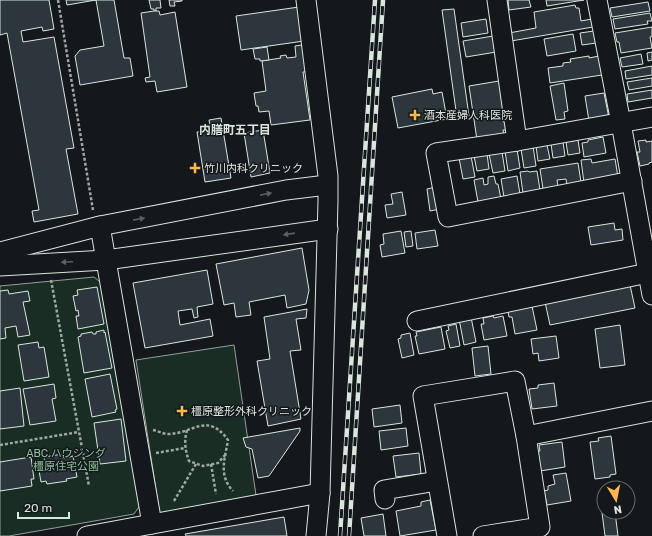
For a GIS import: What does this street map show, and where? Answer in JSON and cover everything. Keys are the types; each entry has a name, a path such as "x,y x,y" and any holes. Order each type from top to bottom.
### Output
{"street":[{"path":"306,0 328,176 328,229 320,493 316,536"},
{"path":"497,0 517,141"},
{"path":"597,0 622,122 649,269 652,295"},
{"path":"632,181 448,218 436,153 517,141 652,117"},
{"path":"0,252 97,218 286,190 328,193"},
{"path":"97,218 106,260 140,455 156,523"},
{"path":"0,266 106,260 328,229"},
{"path":"417,321 649,269"},
{"path":"447,536 423,396 515,381 526,436 540,527 482,536"},
{"path":"526,436 652,411"},
{"path":"385,498 384,490 437,481"},
{"path":"87,536 320,493"}],"path":[{"path":"58,0 97,218"},
{"path":"51,277 89,486"},
{"path":"135,425 168,434 195,426 208,425 222,431 228,440 223,472 229,487 246,506"},
{"path":"188,429 185,438 185,452 189,461 203,466 218,463 226,453"},
{"path":"0,445 79,432"},
{"path":"140,455 185,448"},
{"path":"156,523 196,464"},
{"path":"211,464 217,491 214,512"}],"green space":[{"name":"ABC ハウジング 橿原住宅公園","path":"94,277 104,285 141,504 134,514 9,536 0,536 0,286"},
{"path":"234,345 257,502 161,522 136,360"}],"building":[{"path":"0,0 49,0 54,29 43,31 42,27 21,31 23,42 54,37 74,148 66,149 78,214 34,222 32,211 39,210 7,33 0,35"},
{"path":"66,0 96,0 67,5"},
{"path":"96,0 114,0 124,58 130,58 133,76 80,85 75,56 80,50 104,46"},
{"path":"149,0 160,0 161,8 156,8 156,11 151,9"},
{"path":"169,0 182,1 174,2 175,6 170,6"},
{"path":"508,0 529,0 531,7 509,10"},
{"path":"546,0 584,0 547,6"},
{"path":"648,2 650,11 612,17 610,8"},
{"path":"575,5 576,8 579,8 581,21 592,19 593,27 511,41 509,33 536,28 534,12"},
{"path":"299,7 304,41 241,50 236,16"},
{"path":"454,9 469,116 457,118 442,10"},
{"path":"159,11 160,15 175,12 187,87 157,92 155,81 146,82 145,78 150,77 141,13"},
{"path":"650,13 652,21 647,21 648,24 615,29 613,19"},
{"path":"486,19 488,33 463,37 461,23"},
{"path":"652,27 652,36 650,37 652,48 621,53 619,42 617,42 615,33"},
{"path":"594,31 596,43 582,45 580,33"},
{"path":"573,34 576,51 547,56 544,39"},
{"path":"493,36 496,52 466,57 463,41"},
{"path":"309,44 313,71 303,72 310,120 271,125 269,111 259,112 258,106 256,106 254,93 266,91 262,61 281,58 280,56 286,55 287,58 296,57 295,46"},
{"path":"267,47 269,60 260,61 260,59 255,59 253,49"},
{"path":"652,52 652,60 648,61 647,53"},
{"path":"641,54 643,64 622,67 620,58"},
{"path":"589,56 589,58 599,56 602,75 550,83 548,68 563,66 563,63 571,62 570,59"},
{"path":"652,66 652,75 626,79 625,71"},
{"path":"652,78 652,86 629,90 627,82"},
{"path":"499,81 504,111 501,112 503,122 506,121 507,130 503,130 504,136 477,140 469,86"},
{"path":"564,83 568,111 564,112 565,119 556,120 550,86"},
{"path":"432,89 433,94 442,92 447,119 398,128 392,97"},
{"path":"652,90 652,98 628,102 627,94"},
{"path":"604,93 609,118 589,121 585,96"},
{"path":"221,118 231,178 205,182 197,132 211,130 209,120"},
{"path":"263,130 270,173 251,177 244,133"},
{"path":"603,137 606,153 584,157 582,143 588,142 588,140"},
{"path":"578,140 580,153 568,155 566,142"},
{"path":"646,140 646,142 652,141 652,162 640,166 637,152 640,152 638,141"},
{"path":"563,142 565,156 553,158 551,144"},
{"path":"547,145 550,159 538,161 536,146"},
{"path":"533,146 536,166 524,168 521,149"},
{"path":"517,149 520,168 508,171 505,151"},
{"path":"502,152 505,171 493,173 489,154"},
{"path":"487,154 489,169 477,171 474,156"},
{"path":"471,156 475,177 463,179 459,158"},
{"path":"591,159 592,163 615,159 618,177 584,183 581,160"},
{"path":"578,163 581,182 567,185 566,179 557,180 558,186 543,189 540,169"},
{"path":"537,171 540,190 523,193 520,172"},
{"path":"494,176 496,184 498,184 501,199 478,202 474,180 483,178 484,185 488,184 488,177"},
{"path":"517,176 520,194 504,197 501,179"},
{"path":"436,187 440,209 430,211 427,189"},
{"path":"402,192 406,215 387,218 385,205 393,204 391,194"},
{"path":"614,223 615,230 622,229 623,240 591,245 588,227"},
{"path":"435,230 438,246 417,249 415,233"},
{"path":"401,231 405,253 382,257 380,245 384,244 383,234"},
{"path":"411,231 413,246 406,247 404,232"},
{"path":"302,248 309,290 306,304 287,308 285,295 249,302 251,315 236,317 234,303 224,305 216,264"},
{"path":"207,270 213,304 197,307 198,317 194,318 192,309 178,311 180,325 210,319 213,336 145,348 133,283"},
{"path":"630,285 635,308 550,325 545,302"},
{"path":"97,287 104,324 78,329 76,316 79,316 78,310 76,311 73,296 78,295 77,290"},
{"path":"8,290 9,294 28,291 30,301 23,302 30,335 18,337 16,326 5,328 6,338 0,339 0,291"},
{"path":"532,306 537,330 515,334 512,317 509,317 508,311"},
{"path":"307,309 306,318 296,319 301,350 290,351 301,419 268,426 257,361 270,359 264,317"},
{"path":"493,316 494,318 503,316 507,336 484,340 481,324 484,324 483,318"},
{"path":"471,317 476,342 464,345 459,319"},
{"path":"456,324 460,346 450,348 446,331 449,330 448,326"},
{"path":"620,325 625,365 600,368 595,329"},
{"path":"441,327 445,349 419,354 415,336 417,336 416,332"},
{"path":"104,330 112,368 84,373 78,337 81,336 81,334 92,332 93,334 96,334 96,332"},
{"path":"410,333 414,355 402,358 398,339 401,338 401,335"},
{"path":"556,336 559,358 539,361 538,353 533,354 531,339"},
{"path":"38,342 39,348 44,347 49,377 24,381 18,345"},
{"path":"488,346 491,374 475,376 472,348"},
{"path":"110,374 117,409 115,410 116,412 92,417 85,379"},
{"path":"554,383 557,406 532,409 529,389 538,388 538,385"},
{"path":"54,384 56,398 52,399 56,421 30,425 23,389"},
{"path":"20,388 24,426 0,429 0,391"},
{"path":"400,405 402,423 374,427 372,409"},
{"path":"121,419 126,461 100,464 94,423"},
{"path":"300,428 300,431 269,476 258,478 252,449 246,447 243,438"},
{"path":"406,428 408,446 381,450 379,431"},
{"path":"611,436 616,474 610,475 610,477 595,479 590,442 599,441 598,438"},
{"path":"562,442 565,467 540,471 537,452 540,451 539,445"},
{"path":"419,453 421,474 396,477 393,456"},
{"path":"63,454 64,458 73,456 77,477 66,479 67,481 47,484 46,481 41,482 38,465 45,464 44,457"},
{"path":"31,457 34,479 31,479 32,486 0,491 0,462"},
{"path":"566,473 571,501 547,505 544,491 548,490 548,486 555,484 553,475"},
{"path":"430,500 436,530 400,536 396,511 421,506 421,502"},
{"path":"383,514 386,536 364,536 361,518"},
{"path":"284,517 287,536 186,536 185,534"},
{"path":"603,520 616,520 618,536 605,536"}],"railway":[{"path":"340,536 375,0"},
{"path":"349,536 383,0"}],"place":[{"name":"酒本産婦人科医院","path":"415,115"},
{"name":"竹川内科クリニック","path":"195,168"},
{"name":"橿原整形外科クリニック","path":"182,411"}],"district":[{"name":"内膳町五丁目","path":"235,130"}]}
